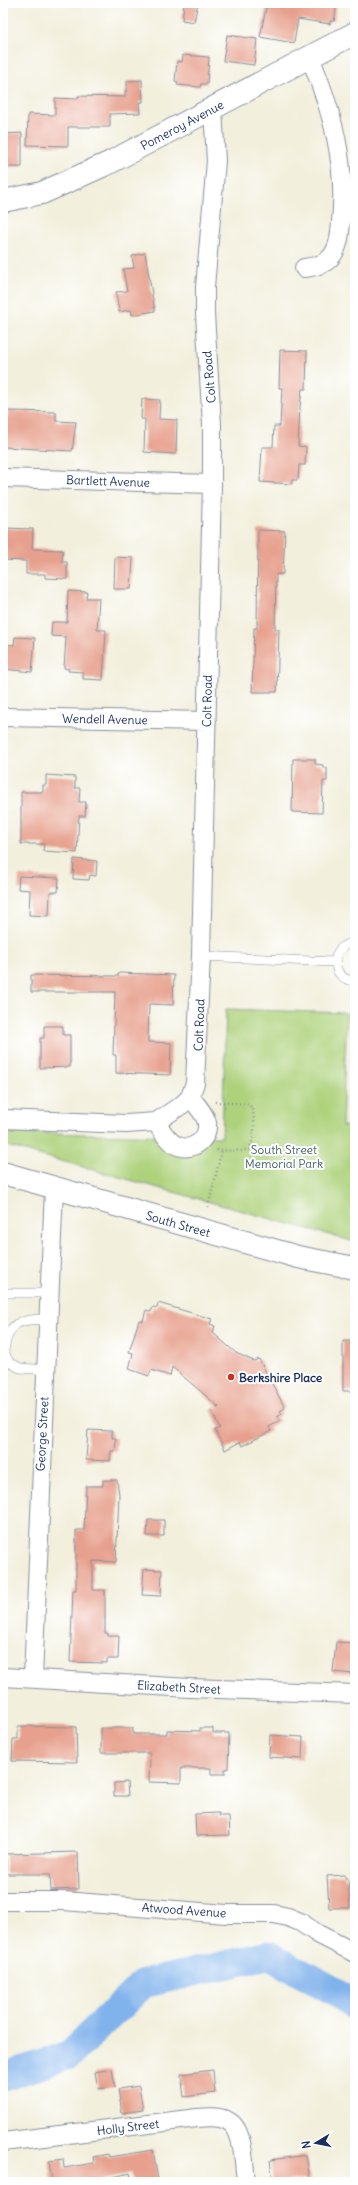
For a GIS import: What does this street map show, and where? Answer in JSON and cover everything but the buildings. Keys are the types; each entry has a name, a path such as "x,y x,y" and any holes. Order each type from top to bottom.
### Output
{"main road":[{"name":"Pomeroy Avenue","path":"3,201 42,193 72,180 213,109 355,33"},
{"name":"South Street","path":"3,1173 54,1189 298,1257 355,1268"}],"street":[{"path":"304,268 321,265 334,253 339,238 343,180 335,127 327,97 310,57"},
{"name":"Colt Road","path":"194,1101 198,1059 212,484 212,425 205,314 206,280 216,161 213,109"},
{"name":"Bartlett Avenue","path":"3,478 212,484"},
{"name":"Wendell Avenue","path":"3,717 207,721"},
{"path":"3,1119 120,1124 156,1122 194,1101 207,1124 206,1134 199,1143 185,1148 175,1145 156,1122"},
{"name":"George Street","path":"33,1678 54,1189"},
{"name":"Elizabeth Street","path":"3,1677 190,1688 355,1694"},
{"name":"Atwood Avenue","path":"3,1901 64,1902 226,1914 274,1914 288,1917 300,1922 318,1934 355,1953"},
{"name":"Holly Street","path":"3,2142 216,2117 229,2121 237,2128 241,2140 246,2182"}],"lane":[{"path":"355,943 347,944 339,950 334,962 339,974 347,980 355,981"},
{"path":"201,956 334,962"},
{"path":"3,1293 49,1293"},
{"path":"46,1370 20,1368 9,1362 3,1350 6,1336 14,1324 25,1320 48,1319"}],"path":[{"path":"194,1101 244,1103 252,1106 254,1113 251,1146 244,1151 211,1149 199,1143"},
{"path":"208,1207 222,1150"}],"green space":[{"name":"South Street Memorial Park","path":"226,1009 347,1013 342,1126 355,1127 355,1242 3,1145 3,1132 222,1137"}],"waterway":[{"path":"3,2077 69,2055 143,1984 268,1955 336,1992 355,2006"}],"place":[{"name":"Berkshire Place","path":"231,1377"}]}
